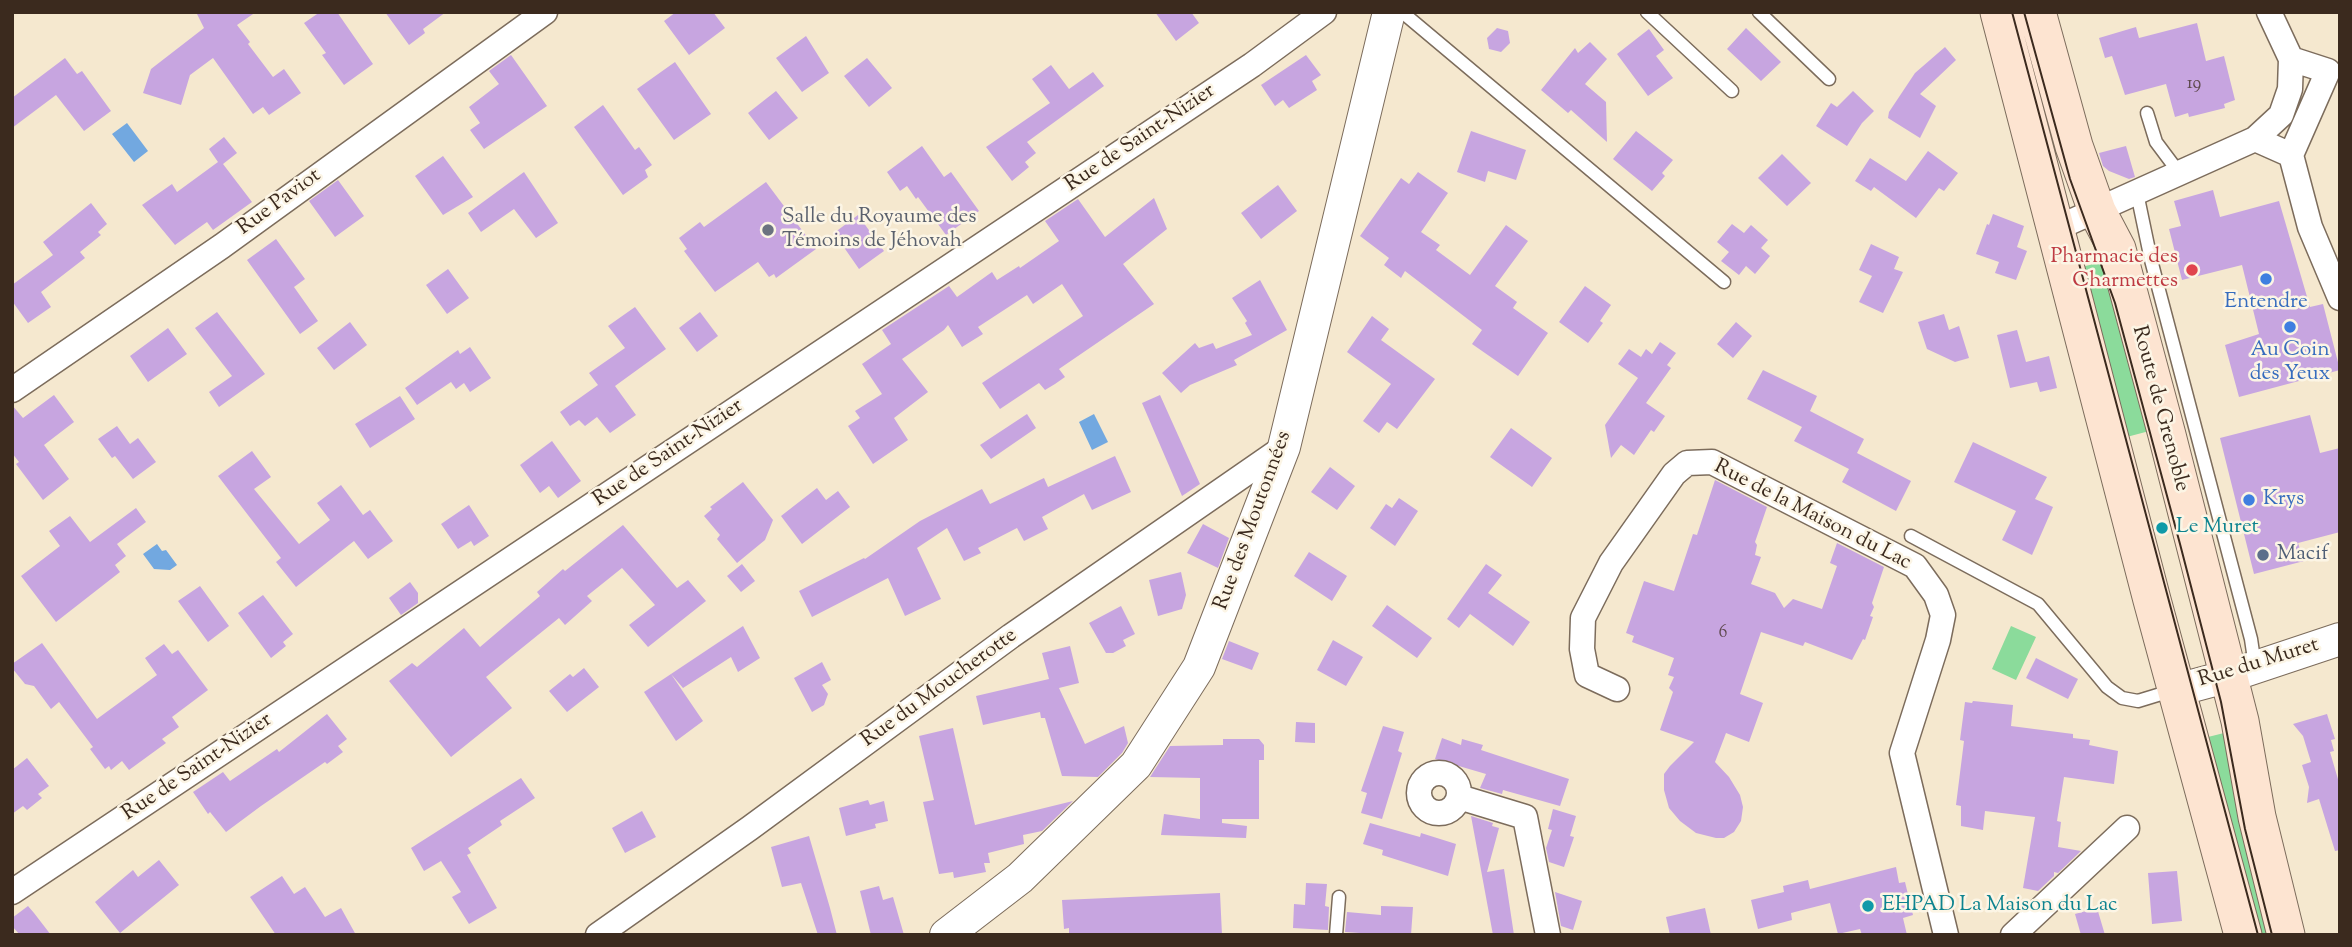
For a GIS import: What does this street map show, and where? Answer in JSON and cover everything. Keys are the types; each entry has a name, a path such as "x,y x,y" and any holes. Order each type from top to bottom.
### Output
{"main road":[{"path":"1999,12 2243,935"},
{"name":"Route de Grenoble","path":"2037,12 2074,146 2097,211 2117,249 2167,435 2242,671 2245,743 2257,817 2286,935"}],"street":[{"name":"Rue Paviot","path":"12,390 222,246 545,12"},
{"name":"Rue de Saint-Nizier","path":"12,892 1252,65 1324,12"},
{"name":"Rue des Moutonnées","path":"946,935 1020,878 1136,765 1199,667 1284,447 1389,12"},
{"path":"2057,228 2255,139 2281,115 2290,89 2291,59 2269,12"},
{"path":"2291,59 2334,67 2291,155 2310,227 2338,287"},
{"path":"2255,139 2291,155"},
{"name":"Rue du Moucherotte","path":"598,935 750,828 1011,636 1284,447"},
{"name":"Rue de la Maison du Lac","path":"1617,689 1587,675 1582,649 1583,618 1611,563 1674,474 1687,463 1712,462 1914,566 1936,595 1943,615 1938,640 1902,753 1947,935"},
{"name":"Rue du Muret","path":"2177,690 2340,639"},
{"path":"1459,797 1525,817 1548,935"},
{"path":"2013,935 2127,828"}],"lane":[{"path":"1402,12 1724,282"},
{"path":"1647,12 1732,91"},
{"path":"1759,12 1829,79"},
{"path":"2147,113 2156,142 2180,174"},
{"path":"2137,194 2151,260 2250,639 2242,671"},
{"path":"1911,536 2038,604 2107,687 2122,698 2138,701 2177,690"},
{"path":"1336,935 1339,897"}],"green space":[{"path":"2109,260 2157,429 2119,439 2074,269"},
{"path":"2011,626 2036,637 2016,680 1992,669"},
{"path":"2232,731 2277,935 2252,935 2200,739"}],"water":[{"path":"127,123 148,151 134,162 112,134"},
{"path":"1094,414 1108,442 1092,450 1079,422"},
{"path":"157,544 162,551 166,550 177,565 170,570 154,569 143,554"}],"building":[{"path":"196,12 256,12 237,25 273,77 284,69 301,93 269,115 263,107 253,114 213,58 190,75 181,105 143,93 151,69 204,28"},
{"path":"320,12 337,12 373,64 344,85 322,55 326,53 304,23"},
{"path":"385,12 446,12 423,29 425,33 409,45"},
{"path":"676,12 713,12 725,28 689,55 664,21"},
{"path":"1155,12 1191,12 1199,23 1176,41"},
{"path":"2197,23 2206,61 2224,56 2235,100 2224,104 2225,108 2189,117 2188,113 2175,117 2166,84 2125,95 2112,56 2105,58 2099,38 2136,27 2139,38"},
{"path":"1497,28 1508,31 1510,43 1501,52 1489,49 1487,38"},
{"path":"1746,28 1781,62 1761,81 1727,49"},
{"path":"1649,29 1664,50 1656,56 1673,78 1648,96 1617,54"},
{"path":"806,36 829,73 802,92 776,58"},
{"path":"1590,42 1607,59 1585,84 1606,102 1607,142 1571,110 1568,113 1541,90 1575,48 1578,53"},
{"path":"1945,47 1956,60 1920,94 1936,106 1920,138 1888,118 1889,112 1915,73"},
{"path":"511,55 547,106 484,149 470,130 480,123 469,107 499,84 489,71"},
{"path":"1306,55 1321,75 1312,81 1317,90 1289,108 1283,100 1275,106 1261,85"},
{"path":"65,58 77,74 82,71 111,111 84,131 56,95 12,128 12,98"},
{"path":"867,58 892,88 869,107 844,76"},
{"path":"675,62 711,114 674,140 637,89"},
{"path":"1051,65 1069,89 1093,72 1104,86 1027,142 1036,153 1025,162 1029,167 1012,181 986,147 1050,103 1032,79"},
{"path":"776,91 798,118 769,140 748,113"},
{"path":"1853,91 1874,111 1862,123 1847,146 1816,126 1831,103 1837,107"},
{"path":"603,105 635,150 639,147 652,165 645,170 648,177 623,195 574,127"},
{"path":"1471,131 1526,150 1516,180 1488,171 1485,182 1457,172"},
{"path":"1636,131 1673,160 1662,173 1665,176 1652,191 1613,159"},
{"path":"224,137 237,153 223,164 252,202 213,230 207,222 175,245 142,205 172,184 177,192 218,162 209,149"},
{"path":"922,146 944,177 951,172 979,211 946,235 918,197 916,199 907,186 900,191 887,172"},
{"path":"2126,146 2135,177 2129,179 2103,166 2099,153"},
{"path":"1928,151 1958,173 1944,191 1939,188 1916,218 1874,187 1871,191 1855,181 1870,158 1906,181"},
{"path":"1782,154 1811,183 1787,206 1758,178"},
{"path":"443,156 473,197 443,215 415,176"},
{"path":"524,172 558,223 536,238 514,209 481,232 468,213"},
{"path":"1418,172 1448,193 1421,232 1440,245 1436,250 1470,275 1506,225 1528,241 1495,286 1517,302 1513,308 1548,333 1518,376 1472,344 1482,330 1405,271 1401,278 1384,265 1389,258 1360,236 1401,178 1409,184"},
{"path":"338,180 364,216 335,237 309,201"},
{"path":"766,182 816,249 776,278 774,274 769,277 758,262 715,292 684,251 687,249 679,238 700,222 704,227"},
{"path":"1278,185 1297,211 1261,239 1241,213"},
{"path":"2213,190 2220,217 2279,201 2310,307 2323,304 2340,370 2239,397 2225,345 2259,334 2242,265 2182,280 2169,229 2181,226 2174,201"},
{"path":"1154,198 1167,229 1123,264 1154,304 1059,369 1065,377 1055,384 1045,390 1039,383 1000,409 982,383 1083,316 1062,284 1033,304 1027,295 978,327 983,334 962,347 948,325 902,359 928,392 894,418 908,440 873,464 848,426 860,418 855,411 882,394 862,364 891,344 882,330 949,286 957,297 992,272 997,280 1019,266 1020,268 1059,241 1045,221 1078,199 1105,237"},
{"path":"91,203 107,224 98,232 101,235 80,252 85,258 41,292 51,307 28,323 12,301 12,285 53,255 43,242"},
{"path":"1993,214 2024,226 2017,247 2027,251 2016,280 1995,273 1999,262 1976,254"},
{"path":"858,215 884,251 859,269 834,233"},
{"path":"1732,224 1744,233 1751,225 1768,240 1761,248 1770,256 1755,274 1746,266 1739,275 1721,261 1729,252 1717,242"},
{"path":"276,239 305,279 294,287 318,321 300,334 247,260"},
{"path":"1871,244 1899,257 1894,269 1903,272 1883,313 1859,302 1872,276 1859,270"},
{"path":"448,269 469,298 447,314 426,285"},
{"path":"1260,280 1287,330 1234,360 1237,365 1190,385 1181,393 1162,373 1195,343 1199,348 1213,343 1216,349 1252,335 1245,323 1247,321 1232,298"},
{"path":"1585,286 1611,305 1600,321 1603,323 1588,343 1559,322"},
{"path":"635,307 666,349 615,386 636,415 610,433 597,417 585,426 579,420 570,426 560,412 598,385 589,373 625,348 608,326"},
{"path":"217,312 265,374 219,407 209,392 232,376 195,328"},
{"path":"700,312 718,336 697,352 679,328"},
{"path":"1944,314 1949,330 1959,326 1969,358 1955,362 1927,349 1918,322"},
{"path":"1372,316 1389,329 1381,340 1435,379 1397,429 1387,422 1379,433 1363,421 1391,384 1347,352"},
{"path":"350,322 367,345 334,370 317,348"},
{"path":"1736,322 1752,336 1733,358 1717,344"},
{"path":"168,328 187,354 148,382 130,356"},
{"path":"2017,330 2026,362 2049,356 2057,388 2040,392 2037,382 2010,388 1997,335"},
{"path":"1660,342 1676,353 1667,365 1671,368 1646,403 1665,416 1654,432 1651,430 1634,455 1621,445 1611,458 1605,425 1638,378 1618,364 1629,349 1641,357 1646,349 1652,354"},
{"path":"470,347 491,378 470,392 464,383 456,389 451,382 417,405 405,388 458,350 460,354"},
{"path":"1763,370 1817,396 1810,411 1864,439 1857,453 1911,481 1896,511 1842,482 1849,469 1794,441 1802,427 1747,399"},
{"path":"54,395 74,422 44,445 69,479 43,500 16,464 19,462 12,453 12,405 23,418"},
{"path":"1160,395 1200,484 1182,496 1142,403"},
{"path":"400,396 415,419 370,448 355,424"},
{"path":"1027,414 1036,428 991,459 980,445"},
{"path":"2310,415 2320,453 2340,448 2340,532 2298,543 2304,561 2254,574 2220,438"},
{"path":"117,426 130,444 138,438 156,462 133,479 98,439"},
{"path":"1511,428 1552,458 1532,487 1490,457"},
{"path":"552,441 581,481 558,498 549,486 540,493 520,465"},
{"path":"1973,442 2047,477 2035,499 2053,507 2032,555 2002,540 2016,511 1954,482"},
{"path":"252,451 271,477 254,489 299,544 330,520 317,503 341,485 363,515 370,510 393,541 368,559 354,541 296,587 276,562 281,558 218,476"},
{"path":"1115,456 1131,492 1092,510 1084,494 1042,517 1048,529 1024,541 1017,528 978,548 981,553 964,561 947,528 917,548 941,599 905,616 888,578 812,617 799,591 865,559 920,521 982,489 990,504 1044,478 1048,487"},
{"path":"1330,467 1355,486 1337,510 1311,492"},
{"path":"1715,480 1767,507 1755,542 1755,555 1761,557 1751,584 1775,593 1784,608 1793,599 1822,609 1837,566 1830,563 1837,543 1884,567 1872,603 1874,607 1870,616 1873,617 1865,640 1863,639 1852,660 1805,642 1803,646 1761,632 1740,694 1763,703 1749,742 1726,733 1715,762 1729,777 1740,795 1743,807 1741,821 1734,832 1724,838 1696,833 1669,808 1664,790 1664,774 1694,742 1660,730 1673,692 1669,688 1674,677 1668,675 1674,658 1632,642 1634,636 1626,633 1644,581 1674,591 1693,534 1697,535"},
{"path":"743,482 773,520 765,540 737,563 717,539 720,535 704,516 712,509 710,507"},
{"path":"817,488 826,500 838,491 850,507 802,544 781,516"},
{"path":"1399,498 1418,511 1395,546 1370,528 1386,504 1392,508"},
{"path":"469,505 489,536 474,546 471,541 458,549 441,524"},
{"path":"136,508 146,522 117,544 126,556 115,565 120,572 56,622 21,576 60,546 49,531 70,516 90,542"},
{"path":"1203,524 1229,538 1218,568 1187,553"},
{"path":"623,525 677,588 688,580 706,601 648,647 629,625 655,605 622,568 587,596 592,601 565,625 559,618 486,677 512,708 451,757 389,681 412,663 417,667 464,628 480,647 540,596 537,592 563,569 565,571"},
{"path":"1309,552 1347,576 1332,601 1294,576"},
{"path":"742,564 755,581 741,592 727,576"},
{"path":"1486,564 1502,575 1488,593 1530,622 1513,646 1470,614 1459,628 1447,619"},
{"path":"1181,572 1186,595 1182,609 1158,616 1149,580"},
{"path":"410,582 418,593 418,603 401,615 389,598"},
{"path":"200,586 229,626 208,642 178,601"},
{"path":"263,595 293,634 283,642 286,646 271,658 238,613"},
{"path":"1387,605 1432,638 1417,658 1372,626"},
{"path":"1121,606 1135,634 1123,640 1126,646 1113,653 1106,653 1089,623"},
{"path":"743,626 760,658 738,672 731,657 683,688 671,674"},
{"path":"1333,640 1363,657 1346,686 1317,670"},
{"path":"1229,641 1259,653 1252,670 1222,659"},
{"path":"42,643 97,719 157,675 145,658 164,644 172,654 178,650 208,690 172,717 179,727 162,739 166,743 129,770 122,761 111,770 109,766 105,769 90,749 93,747 59,702 51,709 34,686 25,684 12,668 12,664"},
{"path":"1070,646 1079,683 1059,688 1085,744 1124,726 1128,743 1122,753 1098,777 1062,776 1045,718 1041,718 1040,712 983,725 976,696 1049,679 1042,653"},
{"path":"2036,658 2078,679 2068,699 2026,678"},
{"path":"822,662 831,680 822,685 828,694 824,705 812,712 794,678"},
{"path":"584,668 599,687 567,712 549,691 570,674 573,677"},
{"path":"671,674 703,721 676,741 644,692"},
{"path":"1965,702 2013,705 2011,726 2073,734 2073,738 2090,740 2089,745 2118,751 2114,784 2064,777 2057,821 2061,822 2058,847 2081,851 2058,873 2054,872 2054,876 2038,891 2023,888 2035,817 1985,811 1983,830 1961,826 1961,806 1956,805 1964,741 1960,740"},
{"path":"327,714 347,739 338,746 343,752 226,832 210,812 208,814 193,792 223,772 230,781 277,749 279,752"},
{"path":"2327,714 2335,739 2331,740 2334,751 2330,752 2340,786 2340,850 2335,851 2319,799 2307,803 2309,787 2302,765 2311,762 2303,736 2293,724"},
{"path":"1296,722 1315,723 1315,743 1295,742"},
{"path":"1383,726 1404,732 1398,751 1402,753 1382,819 1361,813 1367,793 1361,791"},
{"path":"953,728 975,825 1073,801 1042,831 1023,835 1024,844 988,853 990,863 984,863 986,872 954,878 953,872 939,874 923,802 934,800 919,736"},
{"path":"1442,738 1461,745 1462,739 1483,745 1481,750 1569,779 1560,806 1503,790 1502,794 1480,788 1486,774 1435,759"},
{"path":"1223,739 1259,739 1264,745 1264,760 1259,760 1259,819 1222,819 1222,823 1247,826 1246,838 1161,835 1164,814 1200,819 1200,778 1150,777 1170,746 1223,745"},
{"path":"27,758 49,786 38,794 42,798 27,810 23,806 12,814 12,770"},
{"path":"521,778 535,798 500,821 502,825 468,848 471,853 467,855 497,908 469,924 452,897 461,892 441,861 424,871 411,848"},
{"path":"868,800 870,805 884,801 888,821 875,824 876,828 846,836 839,808"},
{"path":"1553,809 1576,816 1570,836 1574,837 1564,867 1549,862 1546,848 1552,830 1548,829"},
{"path":"642,811 656,837 625,853 612,828"},
{"path":"1471,816 1493,823 1492,826 1499,828 1487,872 1504,869 1514,935 1493,935"},
{"path":"1370,823 1420,837 1421,833 1456,844 1448,876 1382,855 1383,850 1363,844"},
{"path":"809,836 837,935 818,935 801,883 782,887 771,847"},
{"path":"159,860 179,885 120,933 95,902 133,870 138,877"},
{"path":"1896,867 1899,883 1905,882 1913,915 1903,918 1907,935 1862,935 1860,929 1838,934 1830,903 1791,913 1792,920 1758,929 1751,900 1784,892 1783,886 1808,880 1810,889"},
{"path":"2177,871 2182,921 2152,924 2148,873"},
{"path":"282,876 294,894 305,887 325,917 341,908 356,935 276,935 250,897"},
{"path":"1306,883 1327,884 1325,906 1329,907 1328,930 1293,928 1294,904 1305,905"},
{"path":"879,886 883,900 893,897 904,935 871,935 860,891"},
{"path":"1555,892 1582,901 1573,930 1561,926"},
{"path":"1220,893 1222,935 1069,935 1069,928 1064,929 1062,900"},
{"path":"28,906 51,935 20,935 12,926 12,918"},
{"path":"1381,906 1413,907 1411,935 1360,935 1345,932 1347,912 1381,915"},
{"path":"1705,908 1711,935 1670,935 1666,917"},
{"path":"2097,908 2105,935 2081,935 2075,914"}],"tram line":[{"path":"2012,12 2258,935"},
{"path":"2024,12 2070,179 2115,303 2180,544 2221,702 2245,829 2272,935"}],"place":[{"name":"Salle du Royaume des Témoins de Jéhovah","path":"768,230"},
{"name":"Pharmacie des Charmettes","path":"2192,270"},
{"name":"Entendre","path":"2266,279"},
{"name":"Au Coin des Yeux","path":"2290,327"},
{"name":"Krys","path":"2249,500"},
{"name":"Le Muret","path":"2162,528"},
{"name":"Macif","path":"2263,555"},
{"name":"EHPAD La Maison du Lac","path":"1868,906"}]}
